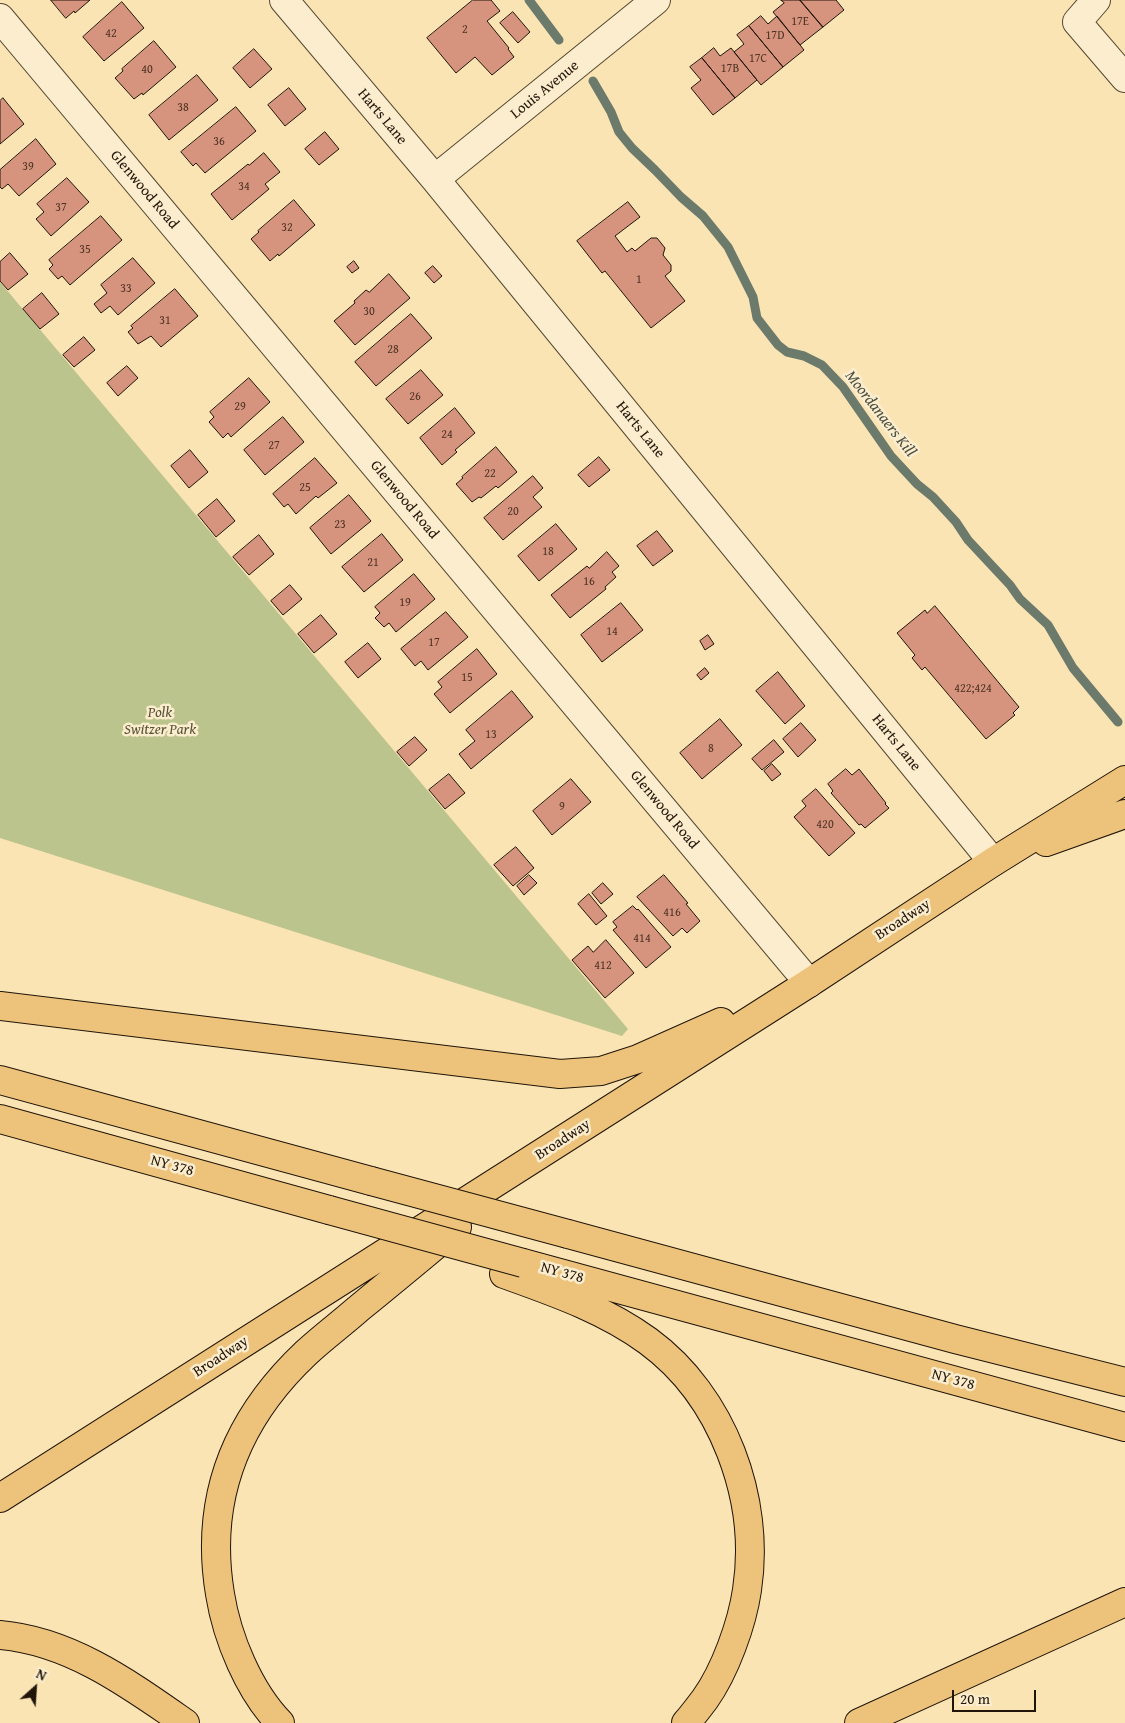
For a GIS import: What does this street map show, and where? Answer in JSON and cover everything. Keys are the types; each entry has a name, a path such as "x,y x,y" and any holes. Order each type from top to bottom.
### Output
{"main road":[{"name":"Broadway","path":"0,1498 564,1139 993,862 1125,780"},
{"path":"993,862 1125,814"},
{"path":"0,1006 560,1074 601,1071 638,1059 809,982"},
{"path":"0,1080 955,1339 1125,1382"},
{"name":"NY 378","path":"0,1119 330,1210 513,1268 1125,1427"},
{"path":"280,1723 254,1686 236,1653 223,1614 217,1578 216,1540 219,1503 227,1470 240,1438 258,1407 280,1379 306,1352 564,1139"},
{"path":"513,1268 615,1319 649,1342 679,1368 703,1398 723,1434 738,1472 746,1511 750,1548 747,1590 738,1629 725,1663 706,1698 686,1723"},
{"path":"955,1339 1125,1368"},
{"path":"859,1723 1125,1602"},
{"path":"0,1635 13,1636 54,1648 96,1665 185,1723"}],"street":[{"name":"Harts Lane","path":"284,0 435,179 993,862"},
{"name":"Louis Avenue","path":"435,179 656,0"},
{"path":"1096,0 1077,22 1125,78"},
{"name":"Glenwood Road","path":"0,18 809,982"}],"green space":[{"name":"Polk Switzer Park","path":"0,282 628,1029 622,1036 0,838"}],"building":[{"path":"51,0 90,0 66,18"},
{"path":"473,0 491,0 500,11 487,21 514,57 492,75 475,57 456,73 427,38"},
{"path":"781,0 800,0 823,27 800,45 773,12 784,3"},
{"path":"800,0 836,0 844,10 823,27"},
{"path":"122,2 144,28 104,61 83,37"},
{"path":"513,12 530,32 518,43 500,23"},
{"path":"761,16 768,24 777,16 804,50 783,67 749,26"},
{"path":"749,26 783,67 761,85 734,52 744,44 737,35"},
{"path":"154,41 176,67 143,95 142,93 134,99 115,78 123,71 122,69"},
{"path":"714,48 720,56 731,48 757,80 735,98 702,58"},
{"path":"254,49 272,69 250,88 233,68"},
{"path":"702,58 735,98 713,115 691,88 701,80 690,67"},
{"path":"197,75 218,100 169,140 149,115"},
{"path":"289,88 306,109 285,126 268,105"},
{"path":"3,98 24,124 0,144 0,101"},
{"path":"236,107 256,131 205,173 196,163 193,166 181,152"},
{"path":"325,132 339,149 319,165 305,149"},
{"path":"36,139 56,164 19,196 8,184 2,189 0,187 0,170"},
{"path":"264,153 280,172 265,184 269,189 232,220 211,194"},
{"path":"67,178 89,202 51,236 36,219 44,212 37,204"},
{"path":"294,200 315,225 279,256 278,254 270,261 251,239"},
{"path":"628,202 640,217 615,236 627,252 632,248 635,251 651,238 657,238 665,248 663,255 671,265 671,271 665,276 685,301 651,328 605,271 602,273 577,241"},
{"path":"101,216 122,240 70,285 62,276 58,279 49,269 53,265 49,260"},
{"path":"10,253 28,274 8,290 0,281 0,262"},
{"path":"133,258 155,283 118,315 110,306 101,313 94,304 107,293 101,285"},
{"path":"354,261 359,268 352,273 347,267"},
{"path":"433,266 442,276 434,283 425,273"},
{"path":"389,274 410,298 355,345 334,321 355,303 354,301 366,290 369,292"},
{"path":"175,289 198,316 161,347 151,336 138,344 128,332 133,328 131,326"},
{"path":"42,293 59,314 40,329 23,309"},
{"path":"411,314 432,338 376,386 355,362"},
{"path":"84,337 95,350 74,367 63,355"},
{"path":"127,366 138,378 118,396 107,383"},
{"path":"421,370 443,395 408,424 386,399"},
{"path":"249,378 270,402 231,437 228,433 223,438 209,422 214,417 210,412"},
{"path":"455,408 475,433 455,450 457,452 442,465 420,438"},
{"path":"283,417 304,442 265,475 244,450"},
{"path":"496,447 517,472 498,488 496,486 481,498 479,497 472,502 456,484"},
{"path":"190,450 208,472 189,488 171,466"},
{"path":"599,457 610,470 589,487 578,475"},
{"path":"315,458 337,483 318,498 316,496 296,514 288,504 284,507 273,494"},
{"path":"533,476 543,488 533,497 542,507 503,540 484,518"},
{"path":"349,495 371,521 331,554 310,528"},
{"path":"217,499 235,521 216,537 198,515"},
{"path":"556,524 577,549 539,581 518,556"},
{"path":"657,531 673,551 653,566 637,546"},
{"path":"382,534 403,560 364,592 342,567"},
{"path":"259,535 274,554 249,575 233,557"},
{"path":"607,552 619,566 612,572 616,577 605,587 606,589 570,618 551,595 587,566 589,568"},
{"path":"414,574 435,599 396,632 389,623 384,627 375,618 380,613 375,607"},
{"path":"290,585 302,599 283,615 271,601"},
{"path":"621,603 643,630 602,662 581,635"},
{"path":"935,606 1019,707 1013,713 1015,715 986,739 925,667 922,670 912,658 915,655 897,633 925,610 927,613"},
{"path":"446,612 468,637 428,670 421,661 415,666 401,649"},
{"path":"321,615 337,634 314,653 298,634"},
{"path":"708,635 714,644 705,650 700,641"},
{"path":"368,643 381,659 358,678 345,662"},
{"path":"477,649 497,674 450,713 434,694 442,687 438,682"},
{"path":"705,668 709,673 701,680 697,675"},
{"path":"778,672 805,706 785,724 756,691"},
{"path":"512,691 533,717 471,769 459,754 475,741 466,730"},
{"path":"720,719 742,745 702,779 680,753"},
{"path":"801,723 816,740 798,757 783,739"},
{"path":"415,737 427,750 409,766 397,752"},
{"path":"774,740 784,752 762,770 752,759"},
{"path":"772,764 781,774 772,781 764,771"},
{"path":"846,769 852,775 859,769 889,808 865,828 861,824 859,825 831,793 833,791 828,784"},
{"path":"449,774 465,793 445,809 429,790"},
{"path":"571,779 591,802 552,835 533,811"},
{"path":"816,789 855,833 829,856 794,817 806,806 802,801"},
{"path":"516,847 534,868 513,886 494,865"},
{"path":"529,875 537,883 524,895 517,886"},
{"path":"664,875 688,903 686,904 700,921 687,933 682,928 673,936 637,897"},
{"path":"603,883 613,894 601,904 592,893"},
{"path":"589,894 607,916 596,925 578,904"},
{"path":"633,906 638,909 671,947 646,968 613,930 617,927 613,922"},
{"path":"606,940 634,973 605,998 572,960 588,946 593,952"}],"waterway":[{"name":"Moordanaers Kill","path":"529,0 559,40"},
{"name":"Moordanaers Kill","path":"593,81 611,112 619,132 632,148 703,216 728,247 753,297 757,318 778,345 787,352 804,356 822,365 843,387 891,456 917,484 933,497 1020,599 1048,625 1073,668 1118,722"}]}
